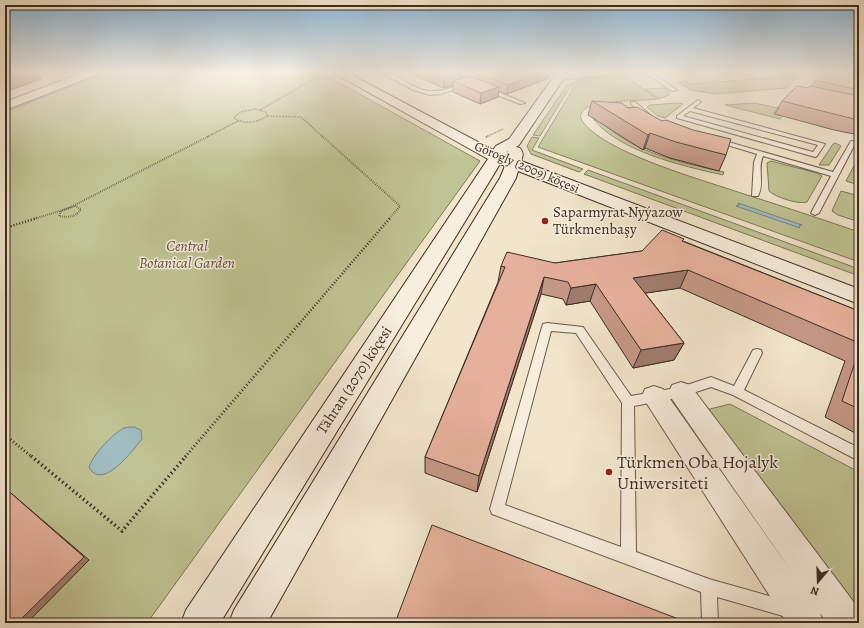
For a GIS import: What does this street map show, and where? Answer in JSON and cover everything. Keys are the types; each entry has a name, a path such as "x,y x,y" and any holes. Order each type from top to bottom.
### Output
{"main road":[{"name":"Görogly (2009) köçesi","path":"407,101 504,147 584,182 859,285"},
{"name":"Görogly (2009) köçesi","path":"407,101 504,147 859,297"},
{"name":"Tähran (2070) köçesi","path":"199,623 504,147 541,101"},
{"name":"Tähran (2070) köçesi","path":"247,623 493,201 504,186 508,178 504,147"}],"street":[{"path":"5,106 17,101"},
{"path":"654,397 803,618"},
{"path":"654,397 848,623"}],"lane":[{"path":"518,101 522,103"},
{"path":"689,109 822,144 815,155 679,117 689,109 698,102"},
{"path":"633,103 656,122"},
{"path":"711,139 836,175"},
{"path":"815,213 853,142"},
{"path":"755,194 758,187 758,158 761,153"},
{"path":"654,397 579,330 547,327 497,509 709,587 803,618"},
{"path":"737,392 757,353"},
{"path":"654,397 711,382 737,392 859,455"},
{"path":"628,557 654,397"},
{"path":"709,587 710,623"}],"path":[{"path":"260,110 275,101"},
{"path":"238,121 234,118 237,114 250,110 260,110 266,112 267,116"},
{"path":"5,228 69,208 78,207 81,210 71,216 60,216 61,211 69,208 238,121 252,122 262,120 267,116 301,117 400,206 122,531 5,435"}],"green space":[{"name":"Central Botanical Garden","path":"32,101 373,101 480,161 147,623 5,623 5,112"},
{"path":"556,101 561,101 540,136 533,135"},
{"path":"565,101 621,101 592,105 583,110 581,119 592,131 609,143 655,164 859,232 859,262 538,147"},
{"path":"754,103 778,108 773,114 783,116 780,119 725,105"},
{"path":"683,104 665,118 658,116 647,107 650,105"},
{"path":"627,107 631,108 603,123 629,142 644,149 692,165 724,172 723,175 672,162 636,149 620,141 594,120 594,117"},
{"path":"532,137 539,138 532,150 583,169 579,172 531,154 527,146"},
{"path":"836,143 841,146 829,165 819,165 833,144"},
{"path":"771,161 817,173 822,176 807,202 803,203 787,200 776,196 769,191 767,163"},
{"path":"854,166 859,167 859,185 846,181"},
{"path":"588,170 859,269 859,276 584,174"},
{"path":"841,191 859,196 859,222 838,215 832,211"},
{"path":"730,404 859,472 859,614 706,410"}],"water":[{"path":"738,203 802,225 799,226 800,228 736,206 739,205"},
{"path":"134,427 141,430 142,439 132,452 109,472 102,475 95,473 89,467 98,451 119,431 125,428"}],"building":[{"path":"593,101 622,103 628,108 637,107 662,121 666,120 693,130 731,139 726,155 676,142 650,133 648,135"},
{"path":"783,101 859,101 859,120"},
{"path":"662,230 684,239 682,241 859,311 859,343 688,270 633,278 684,343 641,350 596,284 571,288 568,282 544,277 479,476 425,457 505,267 501,266 507,252 555,263 642,251"},
{"path":"859,350 859,409 842,401"},
{"path":"5,488 84,557 17,623 5,623"},
{"path":"432,525 689,623 395,623"}],"place":[{"name":"Saparmyrat Nyýazow Türkmenbaşy","path":"545,221"},
{"name":"Türkmen Oba Hojalyk Uniwersiteti","path":"609,472"}]}
